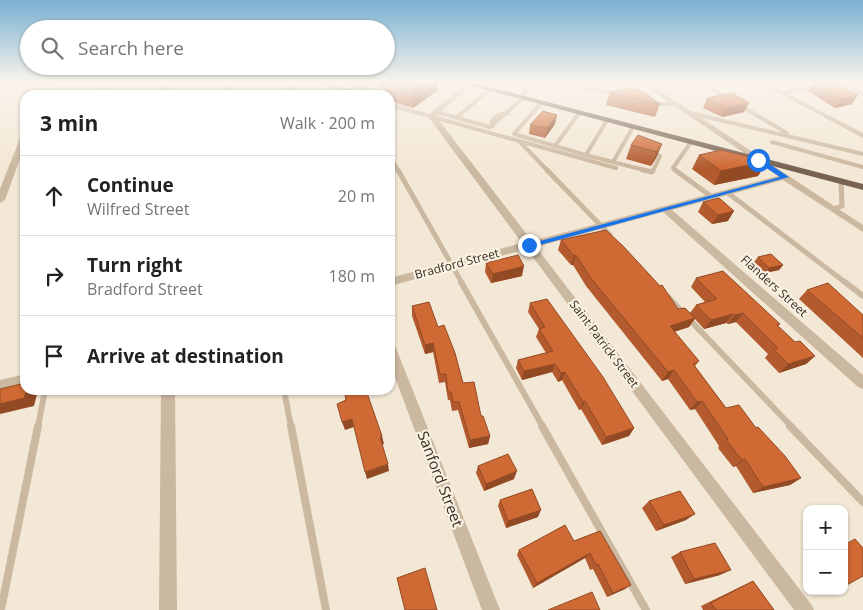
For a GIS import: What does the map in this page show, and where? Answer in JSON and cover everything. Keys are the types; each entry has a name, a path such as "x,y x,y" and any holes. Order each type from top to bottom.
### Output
{"main road":[{"path":"570,110 863,187"}],"street":[{"path":"435,115 439,110"},
{"path":"814,110 863,136"},
{"path":"686,112 863,229"},
{"name":"Saint Patrick Street","path":"435,115 529,245 805,610"},
{"path":"0,200 20,148"},
{"path":"0,173 11,171"},
{"name":"Bradford Street","path":"395,281 786,177"},
{"name":"Flanders Street","path":"666,210 863,383"},
{"name":"Sanford Street","path":"395,361 491,610"},
{"path":"0,386 20,380"},
{"path":"168,395 168,610"}],"lane":[{"path":"415,110 456,118 482,126 493,126 511,110"},
{"path":"456,118 465,110"},
{"path":"534,110 514,134 652,172 660,156 641,148"},
{"path":"749,110 794,137"},
{"path":"686,112 863,154"},
{"path":"555,146 580,113"},
{"path":"435,115 520,142 616,168"},
{"path":"586,155 607,120"},
{"path":"613,162 633,127"},
{"path":"520,142 615,241"},
{"path":"691,142 673,168 712,197"},
{"path":"772,142 863,167"},
{"path":"625,143 633,146"},
{"path":"395,165 646,610"},
{"path":"833,209 842,206 841,181"},
{"path":"728,193 863,296"},
{"path":"664,292 863,502"},
{"path":"1,610 44,395"},
{"path":"285,395 326,610"}],"building":[{"path":"543,111 557,115 547,128 530,125"},
{"path":"638,135 662,144 657,152 631,145"},
{"path":"721,150 767,161 721,171 699,155"},
{"path":"719,198 734,211 718,215 703,202"},
{"path":"606,230 660,286 662,285 678,309 685,308 695,318 670,326 699,361 693,364 726,408 739,405 756,428 758,427 785,456 801,478 763,487 745,459 742,460 726,440 728,439 702,401 697,402 674,370 668,372 590,277 576,255 574,256 561,240"},
{"path":"771,254 783,265 769,268 758,257"},
{"path":"518,255 524,266 493,274 486,263"},
{"path":"723,271 780,324 777,325 795,342 800,341 815,356 788,364 773,349 778,348 743,313 711,320 696,305 717,299 696,278"},
{"path":"828,283 863,315 863,338 807,290"},
{"path":"547,299 603,377 634,428 606,437 565,372 561,373 555,364 524,371 518,360 553,351 539,329 545,327 530,303"},
{"path":"429,302 438,327 444,325 455,353 463,383 474,382 481,416 483,416 490,436 470,440 459,402 453,402 451,392 448,392 446,374 440,374 433,343 425,345 412,306"},
{"path":"20,384 20,395 25,395 24,398 0,404 0,389"},
{"path":"345,395 368,395 382,436 380,437 388,464 365,472 352,419 342,422 337,404 346,400"},
{"path":"508,454 517,471 486,484 478,466"},
{"path":"532,489 541,510 508,521 500,500"},
{"path":"680,491 695,514 664,525 649,501"},
{"path":"565,525 574,541 600,531 631,585 613,593 590,553 537,583 519,550"},
{"path":"855,539 863,548 863,576 848,584 848,550 848,543"},
{"path":"715,543 731,570 694,579 680,552"},
{"path":"425,568 437,610 405,610 397,578"},
{"path":"753,581 774,610 716,610 711,603"},
{"path":"592,592 600,610 548,610"}],"route":[{"path":"529,245 786,177 758,160"}]}
